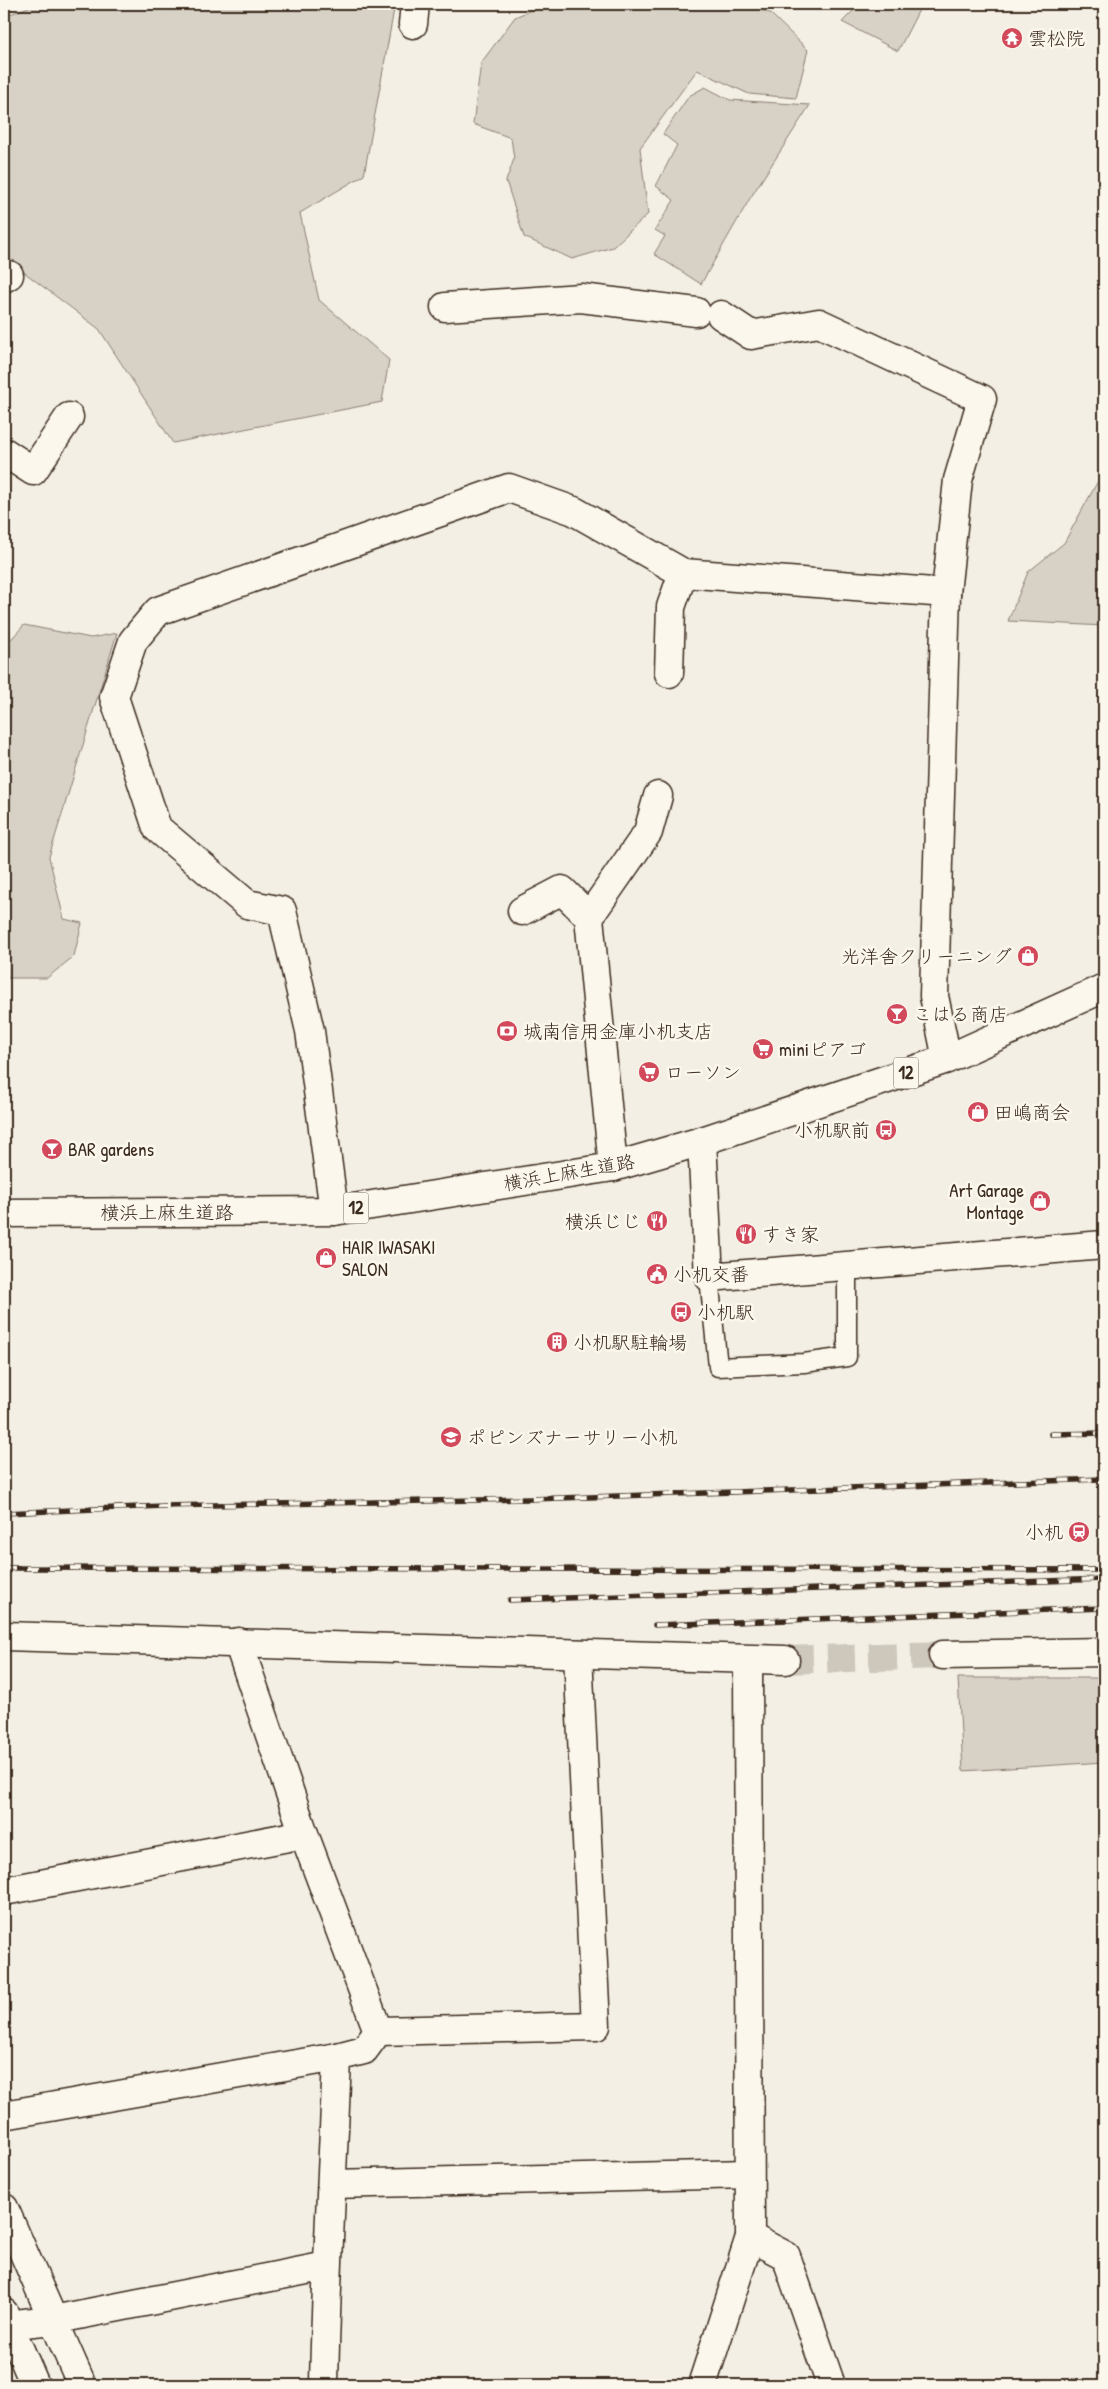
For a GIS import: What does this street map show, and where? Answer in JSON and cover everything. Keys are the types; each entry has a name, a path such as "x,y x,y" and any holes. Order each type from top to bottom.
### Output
{"street":[{"path":"445,307 581,298 708,313 750,335 819,323 982,399 958,480 946,593 934,996 947,1059"},
{"path":"4,452 33,471 69,417"},
{"path":"334,1211 310,1031 282,911 247,904 157,828 114,697 133,641 158,610 503,478 574,511 683,573 946,593"},
{"path":"669,673 671,607 683,573"},
{"path":"589,917 648,832 658,796"},
{"path":"522,910 562,890 589,917 613,1167"},
{"name":"横浜上麻生道路","path":"4,1213 334,1211 613,1167 702,1142 947,1059 1104,988"},
{"path":"702,1142 709,1277 1104,1245"},
{"path":"4,1636 785,1660"},
{"path":"238,1642 304,1834 378,2031"},
{"path":"943,1655 1104,1652"},
{"path":"378,2031 596,2026 578,1654"},
{"path":"702,2385 750,2237 748,1660"},
{"path":"4,1890 304,1834"},
{"path":"4,2116 337,2057 364,2050 378,2031"},
{"path":"324,2385 327,2266 337,2057"},
{"path":"332,2184 749,2174"},
{"path":"4,2208 82,2385"},
{"path":"750,2237 786,2256 831,2385"},
{"path":"35,2385 5,2320 53,2320 327,2266"}],"lane":[{"path":"709,1277 718,1367 804,1363 847,1357 847,1265"}],"shaded area":[{"path":"36,4 395,4 364,175 300,213 319,300 389,360 382,402 173,443 99,329 4,257 4,10 8,15"},
{"path":"545,4 744,4 770,13 808,50 796,98 749,94 697,70 640,148 648,214 613,247 572,259 524,237 506,181 514,159 511,138 473,124 481,63 515,17"},
{"path":"860,4 922,4 898,51 842,22"},
{"path":"705,87 730,100 810,105 749,200 701,284 654,254 665,236 655,230 674,200 656,186 677,145 663,134 689,96"},
{"path":"1104,470 1104,626 1008,621 1028,572 1064,543"},
{"path":"24,625 91,638 117,633 49,857 64,919 82,923 74,956 47,978 4,978 4,647"},
{"path":"958,1678 1104,1678 1104,1762 963,1771"}],"tunnel":[{"path":"785,1660 943,1655"}],"railway":[{"path":"1051,1434 1104,1433"},
{"path":"4,1513 163,1506 531,1499 1104,1479"},
{"path":"4,1568 1104,1570"},
{"path":"510,1600 1104,1579"},
{"path":"655,1625 1104,1608"}],"place":[{"name":"雲松院","path":"1012,38"},
{"name":"光洋舎クリーニング","path":"1028,956"},
{"name":"こはる商店","path":"897,1014"},
{"name":"城南信用金庫小机支店","path":"507,1031"},
{"name":"miniピアゴ","path":"763,1049"},
{"name":"ローソン","path":"649,1072"},
{"name":"田嶋商会","path":"978,1112"},
{"name":"小机駅前","path":"886,1130"},
{"name":"BAR gardens","path":"52,1149"},
{"name":"Art Garage Montage","path":"1040,1201"},
{"name":"横浜じじ","path":"657,1221"},
{"name":"すき家","path":"746,1234"},
{"name":"HAIR IWASAKI SALON","path":"326,1258"},
{"name":"小机交番","path":"657,1274"},
{"name":"小机駅","path":"681,1312"},
{"name":"小机駅駐輪場","path":"557,1342"},
{"name":"ポピンズナーサリー小机","path":"451,1437"},
{"name":"小机","path":"1079,1532"}]}
